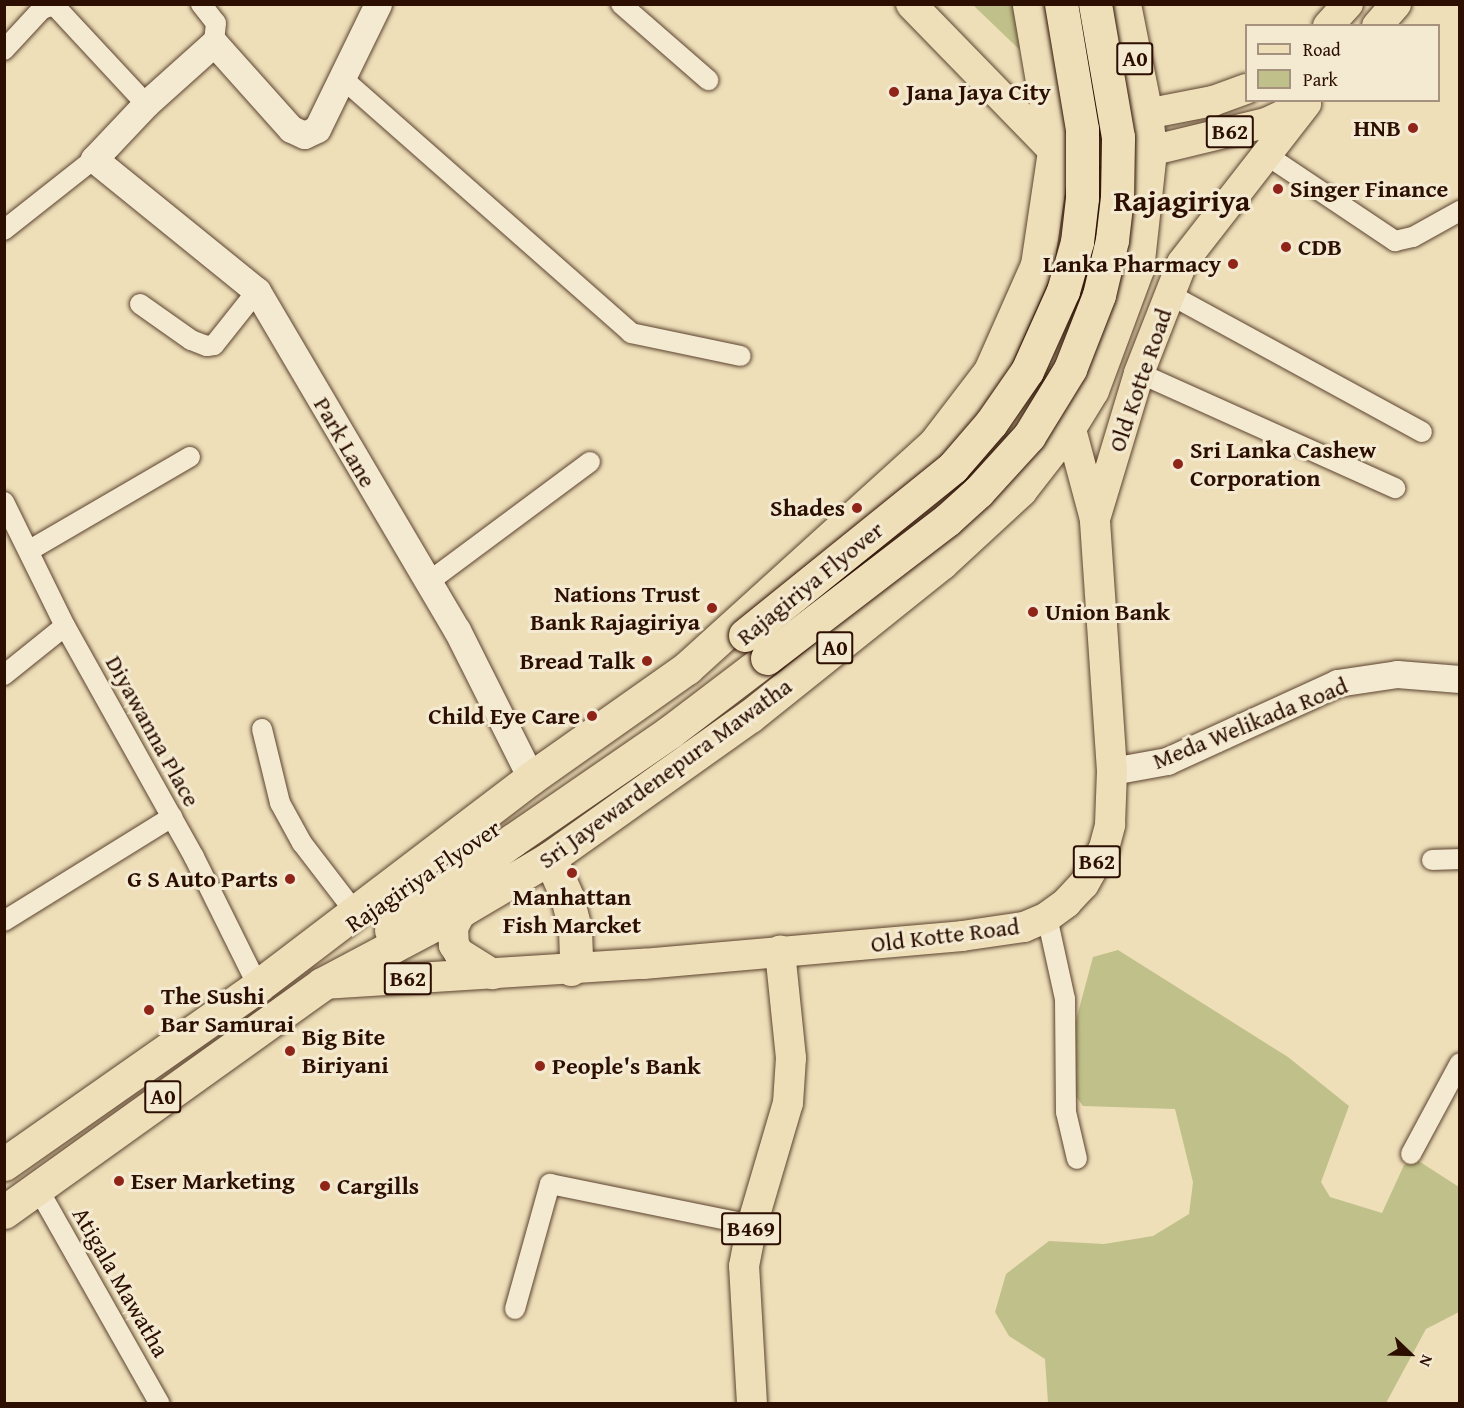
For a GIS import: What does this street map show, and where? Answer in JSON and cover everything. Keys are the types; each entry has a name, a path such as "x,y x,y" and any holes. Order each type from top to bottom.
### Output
{"highway":[{"name":"A0","path":"5,1162 258,986 531,778 687,668 935,443 990,371 1037,265 1054,151 1029,4"},
{"name":"Rajagiriya Flyover","path":"258,986 470,849 937,482 979,438 1027,371 1063,291 1077,242 1082,198 1082,129 1061,4"},
{"name":"Rajagiriya Flyover","path":"322,984 494,854 670,732 947,520 986,484 1023,444 1070,369 1084,337 1099,295 1112,240 1117,197 1118,137 1095,4"},
{"name":"Sri Jayewardenepura Mawatha","path":"4,1212 322,984 462,910 549,858 750,716 941,563 1020,490 1070,426 1092,390 1137,269 1150,151 1146,114 1124,4"},
{"path":"549,858 567,897 575,929 576,957 571,969"}],"main road":[{"path":"911,4 1054,151 1150,151"},
{"path":"1330,24 1348,4"},
{"path":"1379,24 1396,4"},
{"name":"B62","path":"1146,114 1213,101 1245,89"},
{"name":"Old Kotte Road","path":"1095,519 1138,373 1182,263 1308,102"},
{"name":"B62","path":"1150,151 1266,123 1308,102"},
{"path":"1054,151 1146,114"},
{"path":"1092,390 1182,263"},
{"name":"Old Kotte Road","path":"322,984 571,969 999,932 1024,927 1047,917 1066,903 1084,884 1104,848 1110,825 1112,771 1095,519 1070,426"},
{"name":"B62","path":"462,910 453,928 454,945 459,953 493,974"},
{"name":"B469","path":"752,1404 744,1266 752,1225 788,1103 791,1049 780,951"}],"street":[{"path":"4,230 94,159 146,104 214,43 216,23 201,4"},
{"path":"214,43 291,129 304,135 317,129 340,77 378,4"},
{"path":"621,4 708,80"},
{"path":"4,50 42,9 54,5 146,104"},
{"path":"340,77 631,333 741,356"},
{"path":"1268,156 1395,241 1413,237 1460,211"},
{"name":"Park Lane","path":"94,159 257,291 427,583 457,630 531,778"},
{"path":"140,304 191,340 207,346 214,345 257,291"},
{"path":"1169,294 1422,432"},
{"path":"990,371 1070,426"},
{"path":"1138,373 1395,488"},
{"path":"30,550 190,457"},
{"path":"427,583 590,462"},
{"name":"Diyawanna Place","path":"4,502 30,550 65,626 172,817 258,986"},
{"path":"4,675 65,626"},
{"name":"Meda Welikada Road","path":"1112,771 1167,761 1337,683 1397,674 1460,679"},
{"path":"262,729 280,802 302,843 355,912"},
{"path":"4,921 172,817"},
{"path":"1432,860 1460,859"},
{"path":"1047,917 1065,999 1066,1112 1077,1159"},
{"path":"1411,1154 1460,1063"},
{"path":"515,1310 550,1184 752,1225"},
{"name":"Atigala Mawatha","path":"37,1187 160,1404"}],"green space":[{"path":"973,5 1013,5 1025,55"},
{"path":"1118,950 1288,1057 1349,1106 1321,1182 1330,1197 1382,1213 1404,1165 1417,1160 1459,1187 1459,1312 1426,1329 1386,1403 1048,1403 1045,1359 1009,1336 995,1312 1006,1274 1049,1241 1104,1244 1153,1236 1189,1214 1193,1182 1175,1109 1083,1106 1061,1076 1093,957"}],"place":[{"name":"Jana Jaya City","path":"894,92"},
{"name":"HNB","path":"1413,128"},
{"name":"Singer Finance","path":"1278,189"},
{"name":"CDB","path":"1286,247"},
{"name":"Lanka Pharmacy","path":"1233,264"},
{"name":"Sri Lanka Cashew Corporation","path":"1178,464"},
{"name":"Shades","path":"857,508"},
{"name":"Nations Trust Bank Rajagiriya","path":"712,608"},
{"name":"Union Bank","path":"1033,612"},
{"name":"Bread Talk","path":"647,661"},
{"name":"Child Eye Care","path":"592,716"},
{"name":"Manhattan Fish Marcket","path":"572,873"},
{"name":"G S Auto Parts","path":"290,879"},
{"name":"The Sushi Bar Samurai","path":"149,1010"},
{"name":"Big Bite Biriyani","path":"290,1051"},
{"name":"People's Bank","path":"540,1066"},
{"name":"Eser Marketing","path":"119,1181"},
{"name":"Cargills","path":"325,1186"}],"district":[{"name":"Rajagiriya","path":"1182,200"}]}
